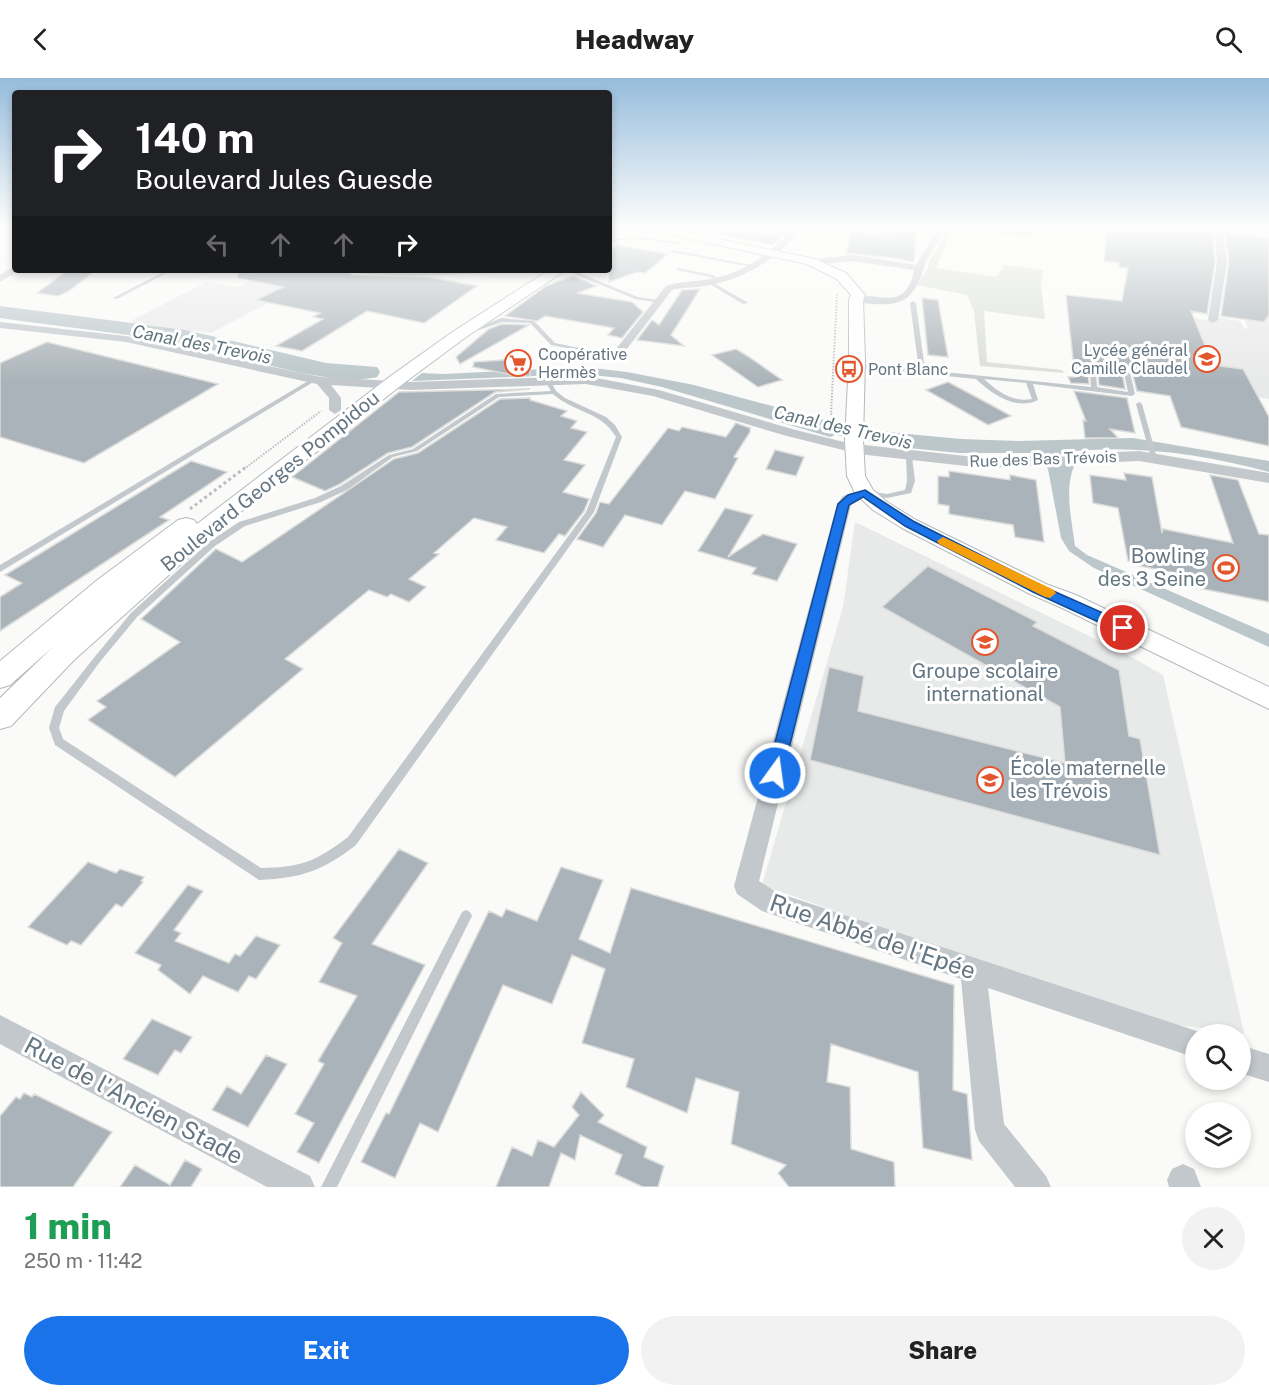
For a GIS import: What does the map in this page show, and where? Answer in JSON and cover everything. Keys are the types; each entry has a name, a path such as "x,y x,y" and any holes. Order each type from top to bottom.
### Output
{"main road":[{"name":"Boulevard Georges Pompidou","path":"0,717 64,653 221,516 380,384 527,279"},
{"name":"Boulevard Georges Pompidou","path":"0,677 105,587 336,405 380,384 553,279"},
{"path":"831,279 856,300"},
{"path":"841,279 850,283 858,295 856,300 857,366 850,433 856,476 865,493 894,515 969,555 1269,699"}],"street":[{"path":"616,356 673,286 724,279"},
{"path":"856,300 903,299 908,295 916,279"},
{"path":"1213,320 1219,279"},
{"name":"Rue des Bas Trévois","path":"0,325 126,339 317,381 424,386 550,387 586,380 656,391 812,440 850,433 909,456 984,463 1153,454 1269,478"},
{"path":"317,381 329,387 336,405"},
{"name":"Rue Abbé de l'Epée","path":"865,493 848,499 843,504 746,886 771,903 973,972 1185,1040"},
{"path":"973,972 990,1130 1035,1187"},
{"name":"Rue de l'Ancien Stade","path":"0,1029 299,1187"},
{"path":"1251,1062 1269,1068"}],"lane":[{"path":"115,298 153,279"},
{"path":"586,279 637,298 661,301"},
{"path":"715,281 746,303"},
{"path":"913,303 922,372"},
{"path":"460,334 501,321 532,322 553,344 616,356"},
{"path":"857,366 1132,394 1127,373"},
{"path":"1093,372 1094,389"},
{"path":"978,377 989,388 1015,401 1027,404 1035,400 1029,382"},
{"path":"0,569 317,381"},
{"path":"550,387 559,399 603,417 615,427 619,436 590,512 352,841 328,860 295,873 259,874 59,742 54,728 59,710 96,661 134,615 212,544 242,524 318,500 344,488 391,456 415,450 498,395 550,387"},
{"path":"1139,404 1153,454"},
{"path":"865,493 887,496 899,495 908,491 911,481 909,456"},
{"path":"329,1187 466,916"}],"path":[{"path":"836,289 831,414 850,433"},
{"path":"182,515 336,405"}],"shaded area":[{"path":"253,279 298,279 270,302 211,333 129,322 206,282 237,287"},
{"path":"921,279 1042,279 1045,319 984,311 987,362 1062,370 1064,373 980,366 974,311 967,295 917,285"},
{"path":"1133,308 1206,320 1215,321 1215,317 1240,321 1244,328 1248,329 1245,320 1227,317 1228,313 1269,315 1269,399 1257,397"},
{"name":"École maternelle les Trévois","path":"855,522 1126,654 1163,675 1242,1024 1177,1025 981,963 762,885 843,607"}],"water":[{"path":"584,367 627,372 694,385 831,422 897,433 1019,441 1133,438 1269,461 1269,472 1219,460 1168,452 1117,449 1066,452 1074,466 1069,495 1075,546 1087,555 1269,634 1269,647 1094,568 1069,551 1061,538 1048,469 1037,453 959,453 909,448 835,435 830,437 662,387 621,378 582,374 412,381 422,373"}],"building":[{"path":"56,279 85,279 58,296 37,293"},
{"path":"242,279 438,279 477,286 424,323 367,311 302,351 276,346 323,319 313,317 320,313 256,300 283,287"},
{"path":"566,279 580,279 597,286 577,293 632,302 643,312 622,338 608,335 614,328 545,316 537,321 505,316 546,286"},
{"path":"1126,279 1212,279 1207,314 1191,311 1213,365 1243,369 1269,417 1269,446 1181,427 1170,396 1137,391 1132,372 1128,369 1122,372 1125,389 1099,385 1098,372 1094,368 1088,372 1089,384 1071,383 1068,377 1075,377 1066,295 1122,301"},
{"path":"1227,279 1269,279 1269,315 1264,322 1221,316"},
{"path":"700,289 671,335 684,346 637,340 652,320 659,325 682,290"},
{"path":"922,298 938,300 948,357 928,355"},
{"path":"502,324 529,325 460,364 456,357 489,329"},
{"path":"47,342 218,384 84,463 0,437 0,363"},
{"path":"736,349 782,380 758,387 712,355"},
{"path":"530,358 530,376 517,376 473,367 474,362"},
{"path":"948,382 1011,416 988,425 926,390"},
{"path":"530,389 495,392 412,447 388,453 325,491 292,477 399,392"},
{"path":"1074,391 1127,398 1135,433 1110,429 1118,438 1085,438 1083,420 1086,421"},
{"path":"530,398 530,400 567,411 561,416 577,421 571,428 587,432 564,460 585,465 563,492 589,499 584,511 565,536 559,534 544,553 496,540 507,527 474,518 434,553 439,554 409,579 426,587 409,602 391,594 387,597 369,590 285,659 303,669 175,777 88,720 106,707 97,701 180,642 141,619 216,549 242,562 394,459 418,453 500,399"},
{"path":"736,423 750,428 750,432 734,457 738,458 715,499 685,491 662,525 625,515 603,547 577,539 596,513 600,502 609,504 668,428 679,431 682,427 726,437"},
{"path":"775,450 804,457 796,476 766,469"},
{"path":"191,461 227,472 160,517 169,520 0,631 0,597 22,583 5,575"},
{"path":"949,471 1010,480 1010,475 1036,480 1044,542 1015,537 1013,525 949,514 949,506 938,504 938,476 949,477"},
{"path":"1124,473 1152,477 1162,533 1163,529 1233,543 1210,475 1238,480 1259,534 1269,535 1269,602 1188,586 1185,575 1135,565 1128,561 1118,508 1093,503 1090,475 1126,480"},
{"path":"725,508 753,515 728,557 763,534 797,544 777,581 752,574 756,568 698,551"},
{"path":"928,566 1037,622 1033,626 1119,670 1129,736 1140,739 1160,855 810,760 829,667 864,676 858,711 1065,763 1060,707 882,607"},
{"path":"399,849 428,863 372,944 425,965 319,1163 297,1152 314,1123 295,1114 324,1064 318,1061 357,996 319,982 342,943 333,938"},
{"path":"88,862 116,873 120,869 144,877 141,881 143,882 122,907 116,904 81,945 71,941 67,945 28,927"},
{"path":"561,867 603,880 579,939 610,953 631,888 954,985 953,1090 967,1094 972,1160 923,1148 918,1072 831,1044 827,1082 850,1087 851,1149 894,1162 895,1187 789,1187 778,1173 786,1165 731,1144 739,1092 696,1078 687,1113 626,1087 634,1059 582,1043 605,969 572,955 552,1004 503,985 438,1132 420,1123 395,1178 361,1162 386,1113 389,1114 489,911 502,917 506,909 537,921"},
{"path":"188,885 203,891 174,930 181,933 175,941 229,963 235,954 240,956 256,936 280,945 256,979 249,976 238,992 203,976 190,994 158,970 161,965 135,953"},
{"path":"152,1019 192,1037 181,1053 175,1050 158,1075 123,1059"},
{"path":"266,1055 287,1064 248,1127 212,1110 227,1086 241,1094"},
{"path":"581,1092 604,1115 598,1122 647,1147 644,1157 664,1166 658,1187 643,1187 615,1174 622,1155 580,1135 575,1160 561,1153 549,1187 496,1187 512,1147 532,1156 538,1140 554,1147 579,1115 572,1107"},
{"path":"24,1093 32,1097 34,1094 112,1132 73,1187 0,1187 0,1116 16,1097 20,1099"},
{"path":"185,1160 202,1169 191,1187 120,1187 135,1165 170,1185"}],"waterway":[{"name":"Canal des Trevois","path":"0,312 186,337 326,370 368,372"}],"slow traffic":[{"path":"943,541 1050,593"}],"place":[{"name":"Lycée général Camille Claudel","path":"1207,359"},
{"name":"Coopérative Hermès","path":"518,363"},
{"name":"Pont Blanc","path":"849,369"},
{"name":"Bowling des 3 Seine","path":"1226,568"},
{"name":"Groupe scolaire international","path":"985,642"},
{"name":"École maternelle les Trévois","path":"990,780"}],"route":[{"path":"775,773 843,504 848,499 865,493 880,506 909,524 1038,589 1123,628"}]}
